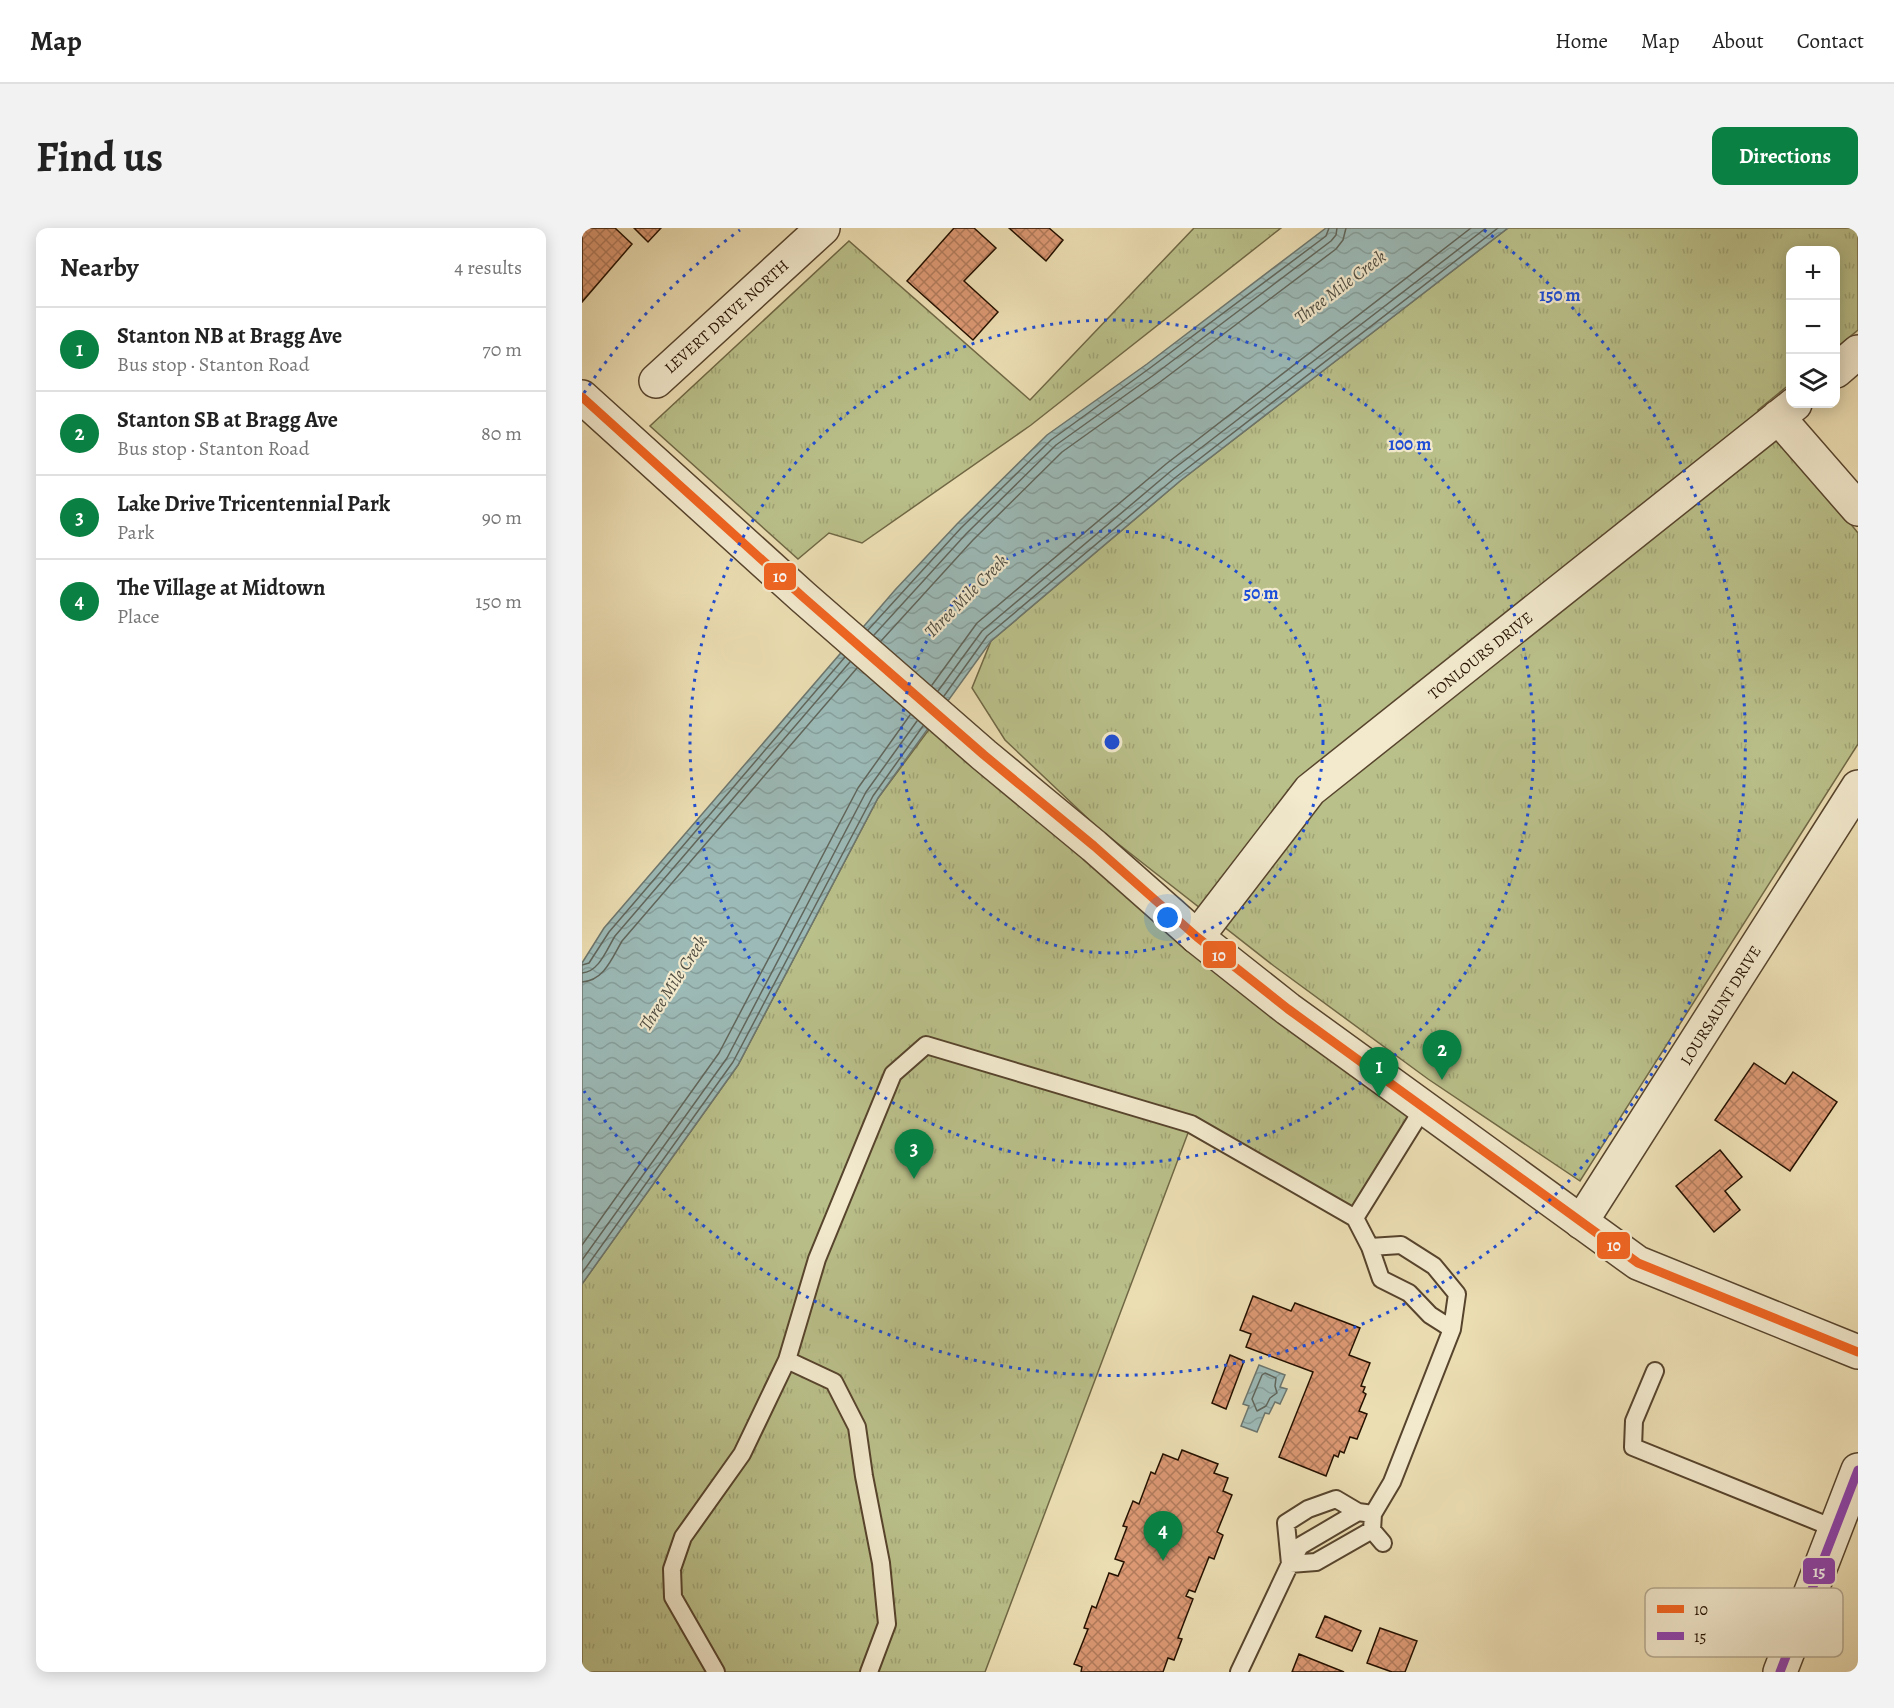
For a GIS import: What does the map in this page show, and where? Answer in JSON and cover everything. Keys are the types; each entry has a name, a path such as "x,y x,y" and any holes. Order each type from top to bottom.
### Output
{"street":[{"name":"LEVERT DRIVE NORTH","path":"656,381 824,228"},
{"path":"1840,368 1858,352"},
{"path":"582,397 803,597 984,755 1094,846 1197,937 1288,1009 1638,1263 1858,1352"},
{"path":"1786,410 1858,509"},
{"name":"TONLOURS DRIVE","path":"1197,937 1310,790 1786,410"},
{"name":"LOURSAUNT DRIVE","path":"1581,1222 1858,787"},
{"path":"1813,1588 1858,1470"},
{"path":"1780,1672 1786,1657"}],"lane":[{"path":"716,1672 673,1597 672,1569 683,1537 742,1454 787,1360 817,1258 892,1074 926,1045 1191,1124 1355,1218 1370,1246 1381,1279 1409,1293 1430,1315 1452,1329"},
{"path":"1355,1218 1424,1107"},
{"path":"1290,1564 1316,1562 1371,1524 1392,1482 1452,1329 1457,1294 1434,1266 1401,1245 1370,1246"},
{"path":"787,1360 834,1382 857,1427 881,1563 887,1624 869,1672"},
{"path":"1655,1371 1634,1421 1633,1447 1836,1529"},
{"path":"1290,1564 1286,1523 1308,1509 1336,1499 1371,1524"},
{"path":"1239,1672 1300,1546 1371,1524"}],"green space":[{"path":"1194,228 1281,228 1031,425 862,543 829,533 798,559 650,426 849,241 1030,400"},
{"path":"1508,228 1858,228 1858,330 1840,345 1840,246 1786,246 1786,387 1758,410 1858,533 1858,744 1580,1181 1428,1079 1274,966 1098,828 1005,740 972,688 991,641 1180,481"},
{"path":"939,716 1424,1107 1355,1218 1191,1125 985,1672 582,1672 582,1284 738,1065 878,798"}],"water":[{"name":"Three Mile Creek","path":"1326,228 1508,228 1180,481 991,641 878,798 738,1065 582,1284 582,963 604,928 895,590 957,524 1047,435 1147,364"},
{"path":"1259,1365 1285,1375 1280,1387 1287,1389 1280,1404 1275,1402 1269,1414 1265,1413 1257,1432 1241,1426 1249,1406 1243,1404"}],"building":[{"path":"584,228 615,228 632,244 582,302 582,231"},
{"path":"634,228 661,228 648,242"},
{"path":"954,228 974,228 996,248 964,281 998,312 973,340 907,281"},
{"path":"1009,228 1049,228 1063,240 1046,261"},
{"path":"1754,1063 1785,1084 1793,1072 1837,1102 1790,1171 1715,1120"},
{"path":"1720,1150 1742,1177 1725,1191 1740,1210 1714,1232 1676,1186"},
{"path":"1253,1296 1291,1311 1295,1303 1360,1328 1349,1355 1370,1363 1361,1386 1365,1387 1363,1392 1366,1394 1359,1411 1367,1414 1357,1439 1350,1437 1344,1453 1340,1451 1338,1457 1334,1455 1326,1476 1279,1457 1313,1372 1246,1347 1251,1334 1240,1330"},
{"path":"1230,1355 1244,1361 1226,1409 1212,1403"},
{"path":"1182,1450 1218,1464 1214,1473 1228,1478 1223,1491 1232,1495 1217,1532 1223,1535 1214,1559 1209,1557 1195,1592 1189,1590 1186,1596 1193,1599 1178,1638 1182,1639 1174,1660 1168,1658 1163,1672 1081,1672 1082,1667 1074,1664 1088,1629 1084,1628 1092,1606 1096,1608 1109,1573 1118,1576 1124,1562 1115,1559 1127,1527 1123,1526 1133,1501 1139,1504 1151,1472 1155,1474 1163,1454 1178,1460"},
{"path":"1325,1616 1361,1631 1352,1651 1316,1637"},
{"path":"1380,1628 1417,1641 1405,1672 1392,1672 1367,1663"},
{"path":"1299,1654 1344,1672 1292,1672"}],"transit line":[{"name":"10","path":"582,397 803,597 984,755 1094,846 1197,937 1288,1009 1638,1263 1858,1352"},
{"name":"15","path":"1812,1588 1858,1470"},
{"name":"15","path":"1780,1672 1786,1657"}],"place":[{"name":"Stanton SB at Bragg Ave","path":"1442,1080"},
{"name":"Stanton NB at Bragg Ave","path":"1379,1097"},
{"name":"Lake Drive Tricentennial Park","path":"914,1179"},
{"name":"The Village at Midtown","path":"1163,1561"}]}
